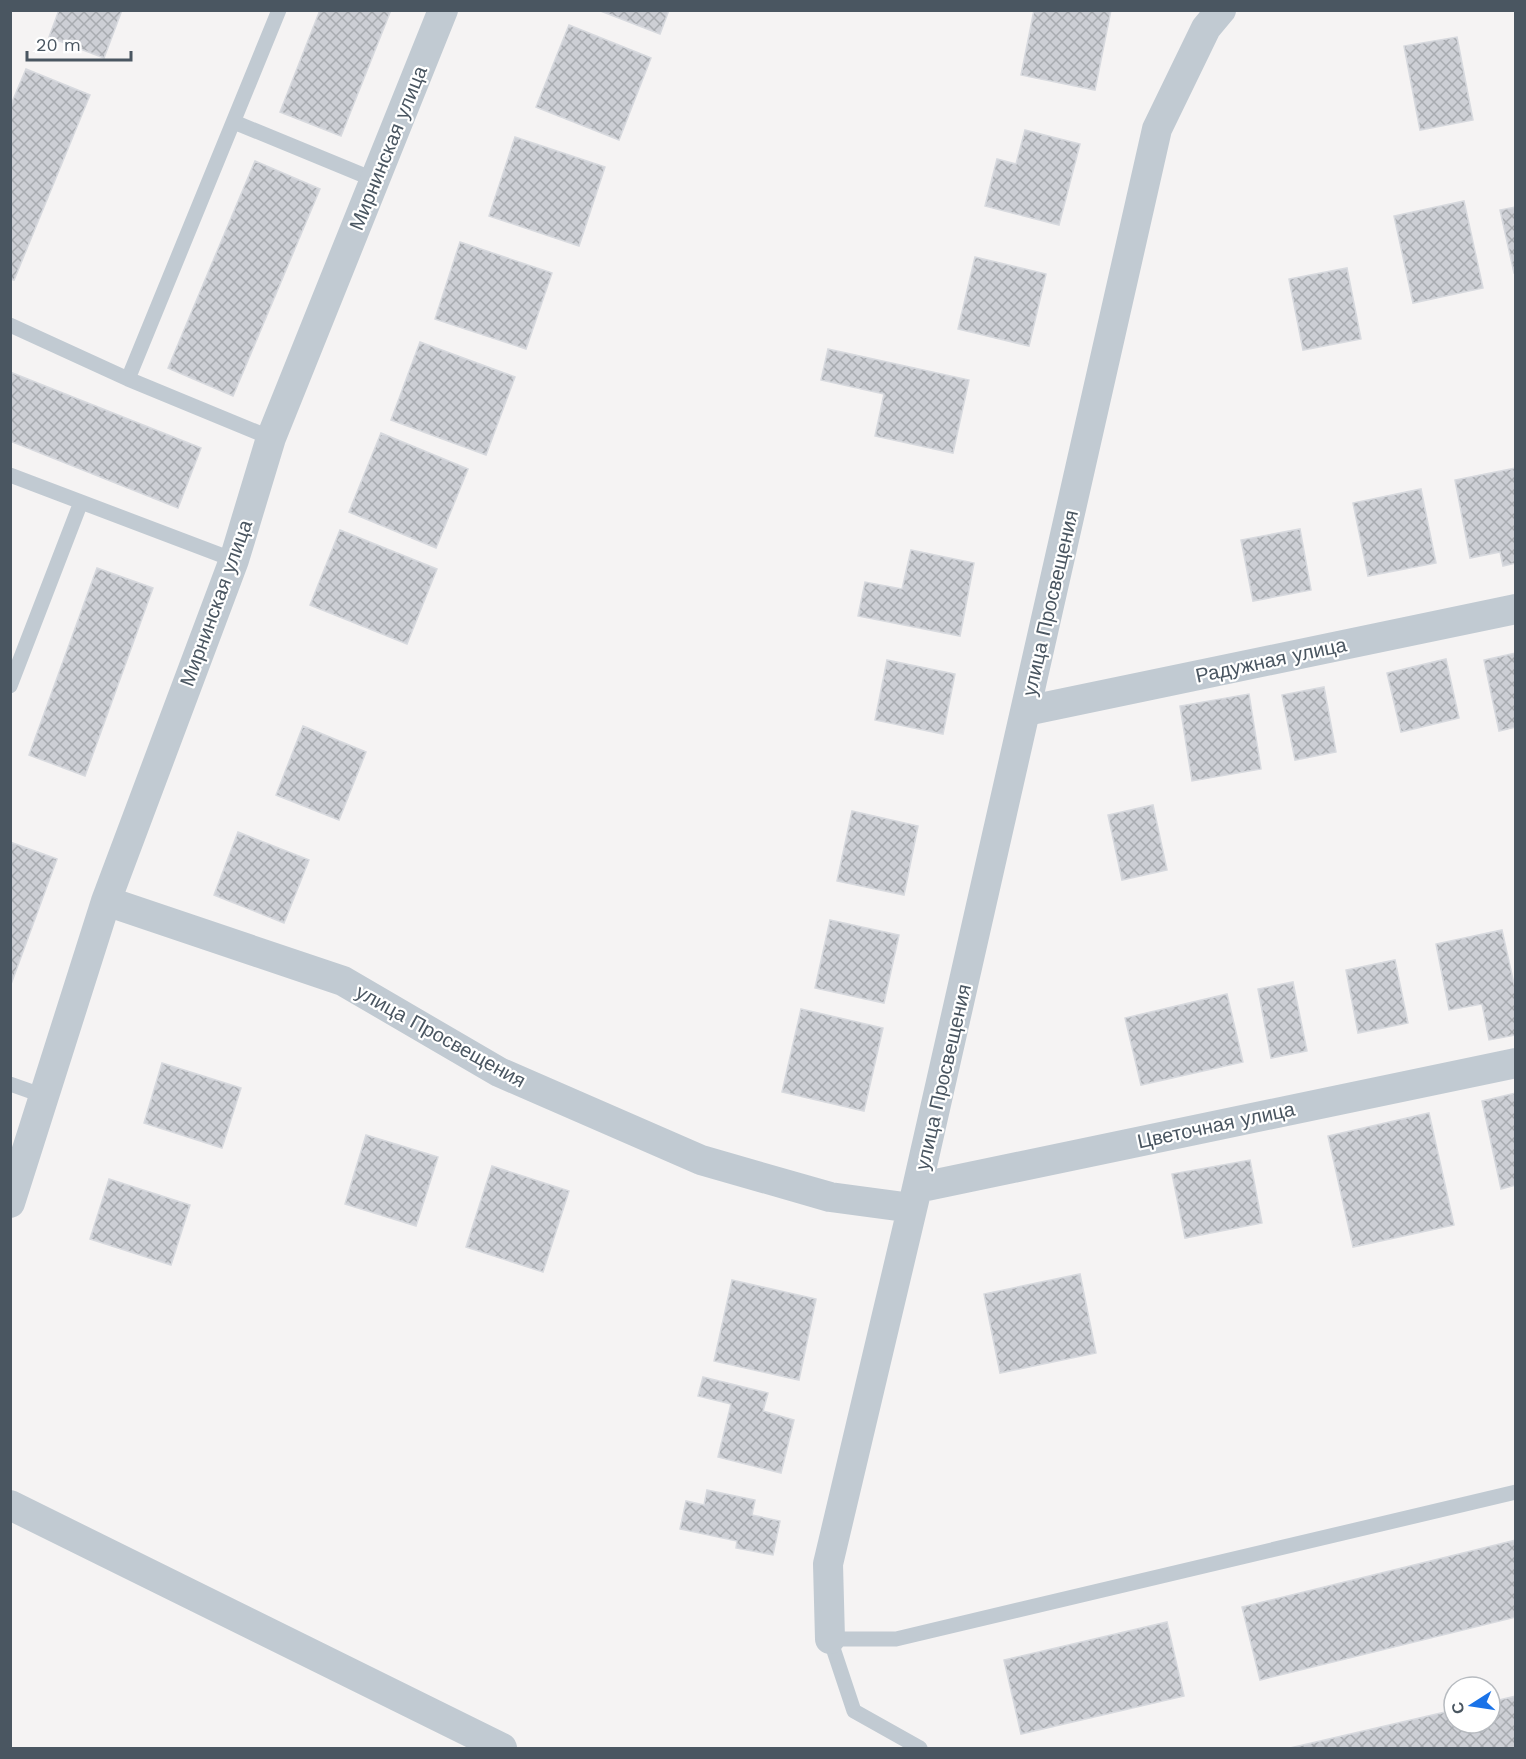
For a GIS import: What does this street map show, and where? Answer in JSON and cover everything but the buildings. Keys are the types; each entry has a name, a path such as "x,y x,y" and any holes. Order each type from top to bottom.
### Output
{"street":[{"name":"Мирнинская улица","path":"10,1203 106,901 234,560 271,438 443,10"},
{"name":"улица Просвещения","path":"830,1640 828,1564 915,1198 1157,129 1206,28 1221,10"},
{"name":"Радужная улица","path":"1026,711 1515,609"},
{"name":"улица Просвещения","path":"106,901 343,981 499,1072 700,1160 830,1197 915,1198"},
{"name":"Цветочная улица","path":"915,1198 1515,1063"},
{"path":"10,1505 502,1749"}],"lane":[{"path":"128,379 279,10"},
{"path":"234,122 375,180"},
{"path":"10,325 128,379 271,438"},
{"path":"10,475 234,560"},
{"path":"10,686 81,502"},
{"path":"10,1084 44,1096"},
{"path":"920,1749 854,1711 830,1640 896,1639 1515,1492"}]}
